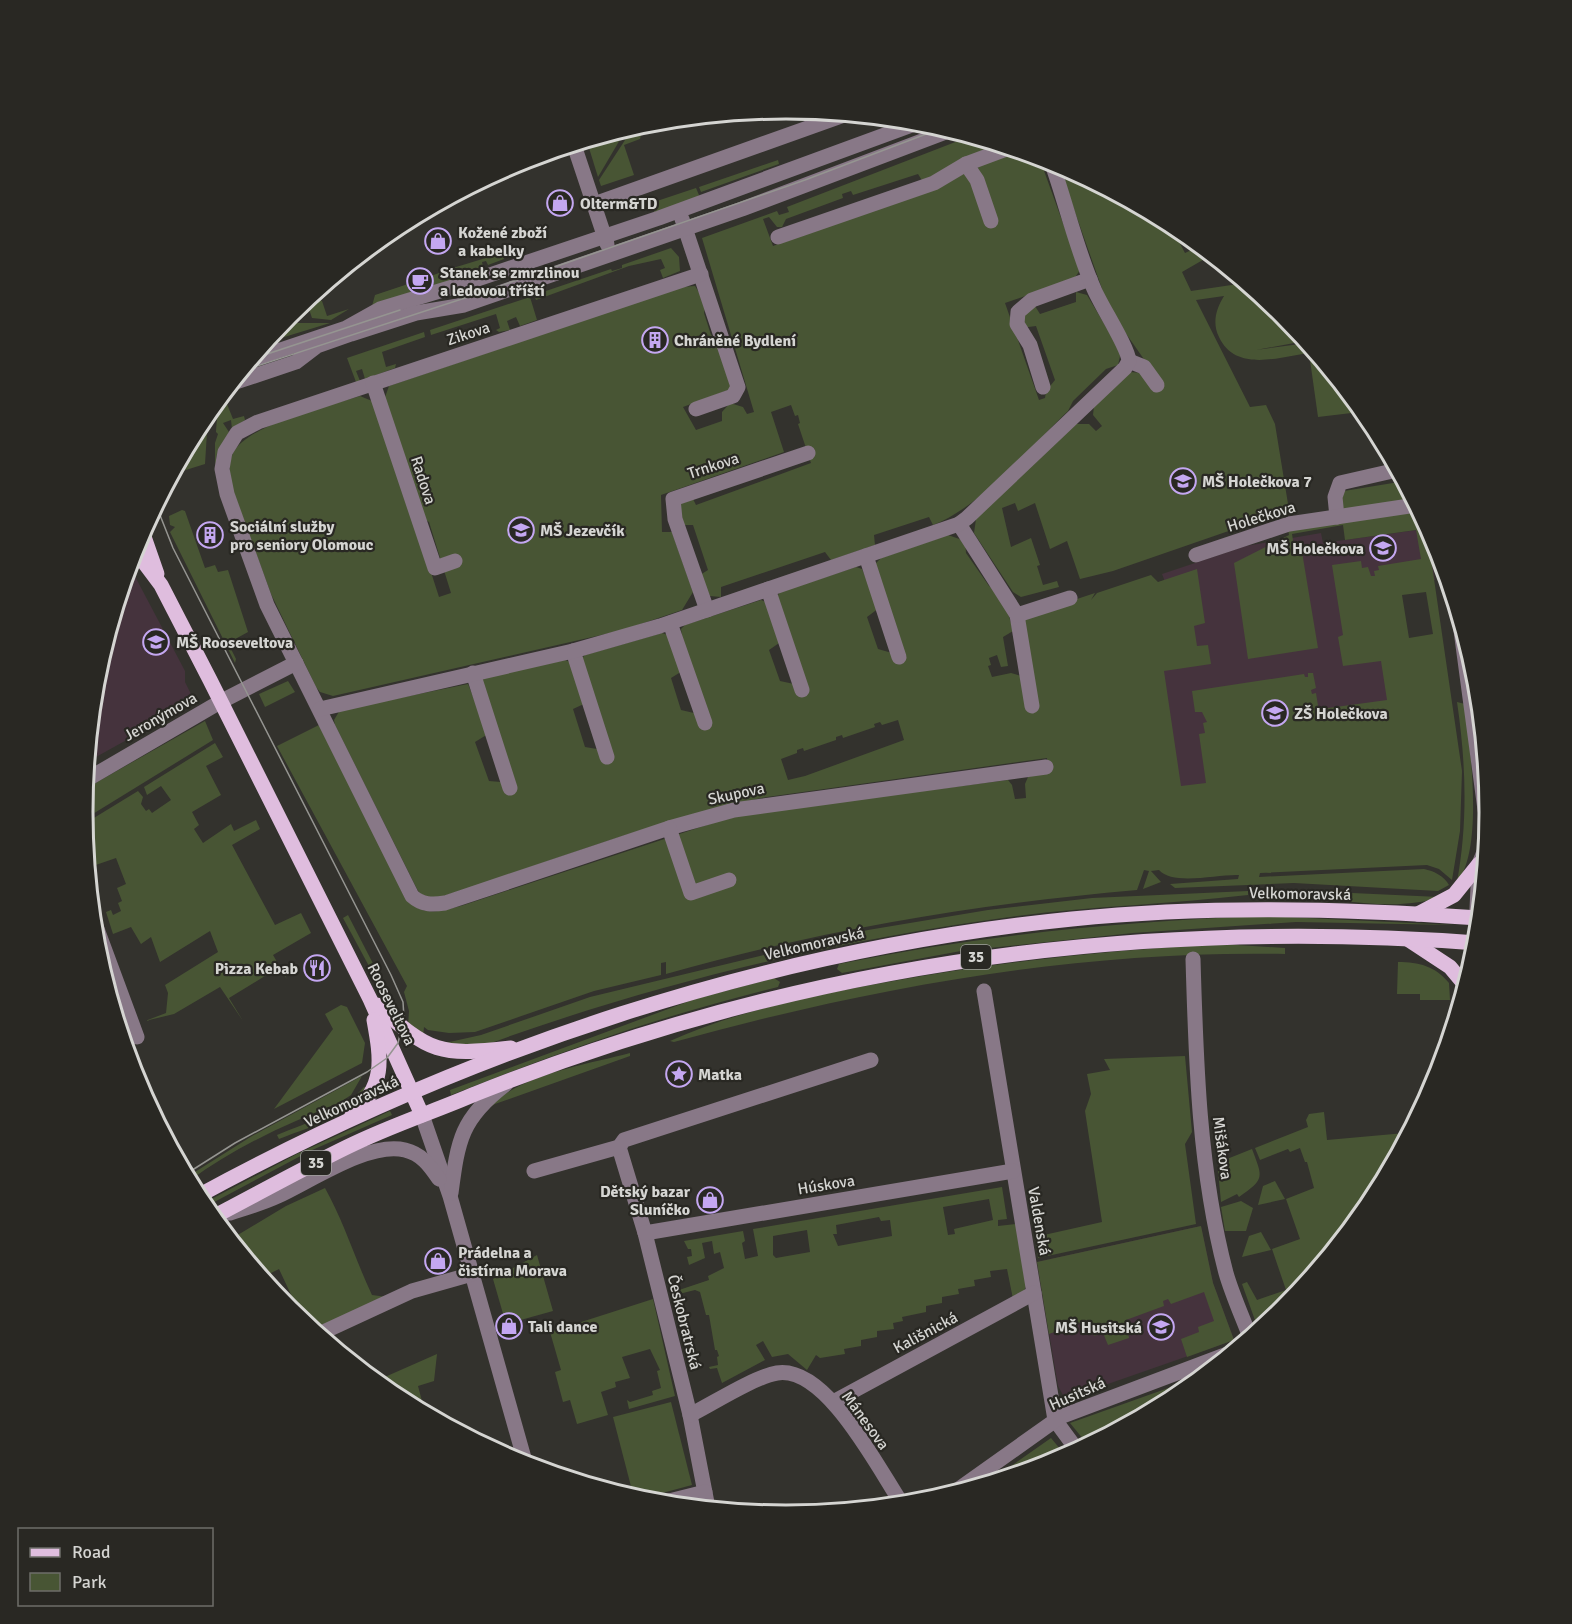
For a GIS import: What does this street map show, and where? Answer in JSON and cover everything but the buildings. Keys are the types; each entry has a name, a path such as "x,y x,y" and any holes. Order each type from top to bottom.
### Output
{"main road":[{"name":"Rooseveltova","path":"147,545 161,585 370,999 422,1115"},
{"name":"Rooseveltova","path":"141,559 161,585"},
{"path":"1417,915 1454,895 1477,867"},
{"name":"Velkomoravská","path":"207,1192 324,1132 413,1092 629,1010 738,979 832,956 978,930 1074,919 1190,911 1293,910 1471,918"},
{"name":"35","path":"222,1213 348,1146 512,1080 636,1035 725,1009 835,982 932,964 1074,945 1185,937 1406,938 1466,946"},
{"path":"1406,938 1450,967 1458,977"},
{"path":"370,999 408,1033 436,1049 464,1053 534,1046"},
{"path":"324,1132 364,1104 378,1078 380,1054 370,999"}],"street":[{"path":"594,204 829,120"},
{"path":"265,355 345,328 380,309 466,283 604,236 901,129"},
{"name":"Zikova","path":"245,379 296,362 317,346 351,334 419,313 464,305 685,229 936,136"},
{"path":"576,152 610,255"},
{"path":"778,237 934,183 966,164 997,152"},
{"path":"966,164 977,180 991,221"},
{"path":"220,702 296,663 320,709 573,651 670,623 959,524 1125,368 1129,361 1126,349 1109,322 1090,279 1055,174"},
{"path":"679,210 738,389 733,396 696,409"},
{"name":"Zikova","path":"296,663 267,605 227,494 222,460 227,447 237,433 247,427 373,383 701,274"},
{"path":"1043,387 1030,345 1017,324 1018,312 1032,300 1090,279"},
{"path":"1129,361 1142,365 1157,385"},
{"name":"Radova","path":"373,383 435,568 455,561"},
{"name":"Trnkova","path":"707,610 675,519 673,499 808,453"},
{"path":"1337,517 1336,491 1340,483 1389,472"},
{"name":"Holečkova","path":"1196,555 1289,524 1408,506"},
{"path":"959,524 1017,615 1032,706"},
{"path":"866,556 899,657"},
{"path":"768,589 802,690"},
{"path":"1017,615 1070,598"},
{"path":"670,623 705,723"},
{"path":"573,651 607,757"},
{"path":"473,673 510,788"},
{"name":"Jeronýmova","path":"94,775 220,702"},
{"name":"Skupova","path":"320,709 412,896 428,904 445,903 669,828 751,806 1046,767"},
{"path":"669,828 691,893 729,880"},
{"name":"Mišákova","path":"1193,959 1199,1108 1213,1206 1226,1274 1247,1329"},
{"path":"111,967 137,1038"},
{"name":"Valdenská","path":"984,991 1055,1420 1072,1443"},
{"path":"534,1172 619,1147 624,1140 871,1060"},
{"path":"450,1196 456,1150 463,1128 481,1105 512,1080"},
{"name":"Rooseveltova","path":"422,1115 450,1196 522,1453"},
{"name":"Českobratrská","path":"619,1147 645,1233 690,1415 707,1500"},
{"path":"222,1215 275,1197 363,1155 388,1148 406,1150 423,1158 450,1196"},
{"name":"Húskova","path":"645,1233 1013,1171"},
{"path":"326,1331 412,1291 472,1274"},
{"name":"Kališnická","path":"833,1402 1034,1293"},
{"name":"Husitská","path":"973,1479 1055,1420 1072,1411 1210,1360"},
{"name":"Mánesova","path":"690,1415 778,1373 801,1376 833,1402 896,1496"},
{"path":"684,1497 705,1492"}],"shaded area":[{"name":"ZŠ Holečkova","path":"1417,530 1421,556 1429,555 1435,580 1376,588 1458,773 1122,820 1164,579 1162,574 1246,546 1321,533 1323,543"},
{"path":"135,576 185,671 185,682 195,702 95,758 106,677"},
{"path":"1201,1226 1213,1283 1234,1340 1065,1399 1058,1386 1037,1262"}],"green space":[{"path":"641,134 640,139 624,145 634,175 601,186 599,180 626,138"},
{"path":"620,140 598,177 589,148"},
{"path":"958,141 989,150 923,182 918,174 853,195 851,191 842,194 843,198 786,219 782,227 777,227 769,217 763,219 773,246 935,186 982,163 1005,155 1043,169 1080,270 1074,279 1005,303 1039,400 1045,398 1046,391 1055,380 1036,326 1021,328 1026,312 1035,306 1040,314 1076,302 1076,292 1087,295 1121,352 1118,365 1106,369 1073,401 1068,411 1022,458 987,490 951,516 933,525 929,517 874,535 875,545 831,560 825,552 721,587 721,597 710,596 700,575 708,570 693,525 683,525 680,504 692,497 696,505 811,463 798,424 800,423 798,415 795,416 791,405 771,412 784,452 661,495 662,532 672,532 693,592 682,610 623,630 333,696 320,692 271,594 231,485 230,461 241,443 255,433 290,417 360,396 372,401 385,430 439,597 451,593 429,522 421,517 384,400 389,386 681,287 695,286 706,304 704,313 711,335 717,339 731,389 683,407 696,430 722,421 722,412 730,403 743,407 747,414 754,412 702,238 777,211 779,215 789,212 787,207"},
{"path":"778,160 779,164 701,192 699,187"},
{"path":"1063,177 1093,190 1132,212 1179,242 1185,253 1191,250 1204,259 1182,272 1191,291 1235,284 1295,343 1256,350 1297,344 1306,354 1261,360 1237,356 1227,348 1217,332 1215,321 1224,296 1196,300 1250,407 1266,405 1275,424 1289,510 1113,571 1080,579 1067,541 1050,549 1035,503 1018,511 1015,503 1002,508 1011,547 1031,538 1040,565 1037,566 1043,585 1057,581 1059,587 1021,597 1013,592 974,533 976,519 1075,424 1089,424 1096,431 1102,426 1093,415 1094,406 1130,372 1142,373 1162,385 1113,315"},
{"path":"696,188 699,195 696,200 655,215 651,203"},
{"path":"671,248 679,257 680,271 663,278 660,270 665,268 661,259 629,266 536,300 534,295 611,269 612,271 622,268 622,265"},
{"path":"502,253 504,259 488,265 486,261 482,262 483,267 456,275 450,273 453,268"},
{"path":"439,273 455,279 372,306 375,295 411,283 412,286 414,282"},
{"path":"530,297 537,320 520,326 516,317 507,321 510,330 499,332 496,330 500,328 496,314 431,335 430,330"},
{"path":"319,300 322,301 327,316 349,309 331,320 312,318 309,310"},
{"path":"295,323 330,323 281,338"},
{"path":"424,332 425,337 382,352 386,367 396,364 395,368 365,379 362,369 356,371 360,381 356,382 347,358"},
{"path":"1310,360 1336,390 1352,413 1318,417"},
{"path":"226,405 233,419 244,416 245,420 232,429 231,420 223,423 229,432 217,454 215,467 218,416"},
{"path":"207,432 207,432 205,464 183,471"},
{"path":"1395,483 1407,503 1349,511 1342,508 1341,494 1344,491"},
{"path":"1410,509 1431,561 1462,771 1460,831 1452,880 1439,869 1427,865 1260,873 1259,877 1424,869 1438,874 1449,885 1438,891 1294,883 1175,888 1170,884 1238,879 1239,875 1185,878 1166,875 1159,870 1151,871 1161,882 1143,889 1149,871 1144,870 1137,890 1018,903 899,921 782,944 666,974 666,962 661,963 661,975 594,991 475,1032 449,1033 428,1030 424,1027 423,1037 408,1026 409,1011 404,992 407,986 277,746 319,725 407,899 413,905 426,911 464,905 722,820 758,812 1008,780 1012,785 1015,799 1026,798 1025,784 1028,777 1048,771 1047,758 767,797 641,830 434,899 420,894 417,889 335,725 334,720 340,710 468,684 488,734 475,742 489,781 501,782 480,687 483,678 565,660 570,662 586,703 573,709 585,747 597,749 582,658 585,655 662,633 668,635 684,670 671,678 681,710 694,713 681,629 685,625 761,600 766,602 782,641 769,650 780,681 794,684 776,598 780,592 856,567 862,569 879,608 867,617 878,649 892,653 875,564 881,558 948,535 965,541 966,553 989,586 999,592 1006,604 1013,631 1003,637 1008,666 1001,667 997,655 989,658 991,665 988,666 992,677 1011,673 1021,676 1023,617 1095,593 1091,600 1097,593 1151,575 1158,582 1197,569 1205,623 1194,626 1197,646 1208,645 1211,664 1164,671 1181,786 1206,783 1199,734 1205,733 1203,723 1207,722 1202,712 1195,712 1192,691 1304,674 1308,677 1308,673 1313,673 1316,688 1311,690 1312,694 1316,693 1319,712 1321,709 1387,700 1381,661 1343,666 1338,637 1343,635 1332,565 1361,561 1362,568 1368,567 1371,576 1375,576 1374,571 1379,570 1378,566 1421,559 1416,530 1345,540 1343,525 1292,534 1295,553 1302,552 1318,648 1248,659 1234,563 1289,535 1288,530","holes":["1426,592 1433,634 1409,638 1402,595","898,720 904,740 788,780 781,759 797,753 797,750 803,748 804,751 836,740 836,737 842,735 843,738 875,727 874,724 880,722 882,725"]},
{"path":"182,510 185,511 205,568 215,565 218,572 228,570 248,632 228,643 236,659 235,663 170,532 175,527 170,525 169,516"},
{"path":"288,681 295,692 265,707 259,694"},
{"path":"1457,702 1465,704 1472,771 1473,823 1465,867 1457,882 1463,837 1464,792"},
{"path":"205,721 213,740 93,814 94,784"},
{"path":"215,743 223,757 206,766 221,795 192,812 199,825 194,829 203,843 231,824 234,831 256,820 260,829 232,845 275,925 301,913 311,933 273,955 287,979 278,968 229,998 243,1021 220,987 174,1014 145,1021 166,1013 168,993 165,985 218,952 210,931 160,962 151,937 141,944 131,927 113,934 106,912 111,910 113,915 121,911 118,903 122,901 117,888 126,884 116,858 95,865 93,818 138,791 143,797 141,804 146,811 149,809 152,813 171,800 161,786 147,795 144,787"},
{"path":"1287,890 1439,897 1422,902 1384,904 1287,894"},
{"path":"1248,891 1248,895 1017,916 883,937 683,983 618,1001 488,1044 472,1047 445,1043 481,1035 590,997 868,930 988,910 1092,898"},
{"path":"348,915 382,981 390,1005 343,918"},
{"path":"1265,916 1455,925 1296,922 1133,933 961,951 842,973 837,969 839,964 844,963 1001,937 1106,926"},
{"path":"1222,944 1285,948 1285,954 1207,954 1130,958 976,976 824,1004 674,1042 670,1041 750,1012 832,992 888,982 971,968 1054,958"},
{"path":"1398,962 1420,964 1444,977 1449,983 1450,1000 1420,1000 1420,994 1397,994"},
{"path":"774,978 780,982 778,987 695,1009 613,1035 451,1095 450,1090 695,999"},
{"path":"341,1005 347,1007 365,1043 362,1063 274,1109 333,1029 325,1014"},
{"path":"630,1053 630,1056 495,1104 484,1111 499,1098 533,1080 572,1067"},
{"path":"1185,1056 1192,1132 1185,1144 1196,1224 1038,1258 1035,1237 1102,1222 1085,1111 1091,1094 1087,1074 1110,1070 1104,1059"},
{"path":"362,1076 351,1095 339,1103 261,1137 224,1157 197,1176 195,1172 252,1136"},
{"path":"364,1087 369,1087 338,1114 279,1139 277,1135 313,1121 345,1104"},
{"path":"390,1111 392,1115 310,1151 214,1202 211,1199 297,1154"},
{"path":"1324,1112 1327,1140 1400,1133 1362,1197 1336,1234 1307,1269 1255,1321 1242,1284 1247,1282 1257,1300 1286,1290 1272,1249 1300,1239 1286,1199 1314,1188 1307,1162 1300,1148 1290,1152 1288,1149 1260,1160 1255,1148 1308,1127 1306,1120 1309,1114"},
{"path":"1252,1149 1260,1172 1257,1182 1239,1197 1237,1194 1221,1202 1218,1171 1227,1159"},
{"path":"1275,1181 1285,1199 1258,1205 1263,1186"},
{"path":"1002,1187 1007,1219 998,1220 998,1226 1016,1224 1026,1286 1024,1291 1013,1299 1007,1269 990,1271 991,1277 974,1280 975,1286 958,1289 959,1294 942,1297 942,1303 926,1306 926,1312 902,1317 903,1321 893,1323 894,1329 877,1331 877,1337 861,1340 861,1346 844,1349 845,1354 820,1358 816,1355 807,1370 788,1354 772,1357 763,1341 756,1345 765,1360 722,1383 717,1368 710,1369 709,1367 718,1365 717,1357 719,1356 715,1350 709,1315 706,1315 700,1292 695,1290 679,1294 684,1313 678,1315 673,1292 709,1280 708,1276 724,1268 720,1252 714,1254 712,1241 702,1243 705,1258 689,1265 687,1257 692,1256 691,1249 688,1249 684,1241 743,1231 745,1241 742,1243 745,1259 758,1256 753,1229","holes":["989,1199 993,1220 954,1229 955,1234 948,1235 943,1207","879,1217 881,1221 890,1220 892,1236 838,1246 833,1234 837,1234 836,1225","807,1230 810,1252 776,1258 773,1255 773,1236"]},
{"path":"325,1188 372,1295 387,1297 323,1327 293,1299 279,1269 269,1274 237,1235 286,1206"},
{"path":"1241,1201 1253,1208 1246,1231 1225,1231 1221,1207"},
{"path":"1201,1226 1213,1283 1234,1340 1187,1357 1181,1339 1199,1332 1198,1327 1214,1321 1204,1292 1171,1304 1168,1299 1163,1301 1164,1306 1126,1320 1129,1338 1108,1345 1103,1333 1094,1336 1088,1320 1049,1334 1037,1262"},
{"path":"1261,1232 1271,1250 1242,1257 1249,1236"},
{"path":"537,1255 553,1311 506,1324 493,1279"},
{"path":"653,1299 675,1396 629,1409 627,1400 630,1402 653,1395 652,1391 661,1388 657,1371 660,1370 650,1349 622,1357 630,1378 615,1382 616,1387 601,1392 608,1415 577,1424 570,1400 563,1402 555,1372 561,1370 550,1332"},
{"path":"437,1354 434,1381 418,1386 422,1401 385,1377"},
{"path":"1174,1386 1083,1438 1070,1423"},
{"path":"671,1402 692,1485 661,1493 631,1487 613,1417"},
{"path":"1051,1438 1060,1448 1051,1452 1008,1468"}],"tram line":[{"path":"255,367 471,296 805,180 927,134"},
{"path":"265,355 400,310"},
{"path":"160,515 173,548 391,975 403,1002 404,1018 398,1043 387,1058 367,1072 235,1143 193,1170"}],"place":[{"name":"Olterm&TD","path":"560,203"},
{"name":"Kožené zboží a kabelky","path":"438,241"},
{"name":"Stanek se zmrzlinou a ledovou tříští","path":"420,281"},
{"name":"Chráněné Bydlení","path":"655,340"},
{"name":"MŠ Holečkova 7","path":"1183,481"},
{"name":"MŠ Jezevčík","path":"521,530"},
{"name":"Sociální služby pro seniory Olomouc","path":"210,535"},
{"name":"MŠ Holečkova","path":"1383,548"},
{"name":"MŠ Rooseveltova","path":"156,642"},
{"name":"ZŠ Holečkova","path":"1275,713"},
{"name":"Pizza Kebab","path":"317,968"},
{"name":"Matka","path":"679,1074"},
{"name":"Dětský bazar Sluníčko","path":"710,1200"},
{"name":"Prádelna a čistírna Morava","path":"438,1261"},
{"name":"Tali dance","path":"509,1326"},
{"name":"MŠ Husitská","path":"1161,1327"}]}
